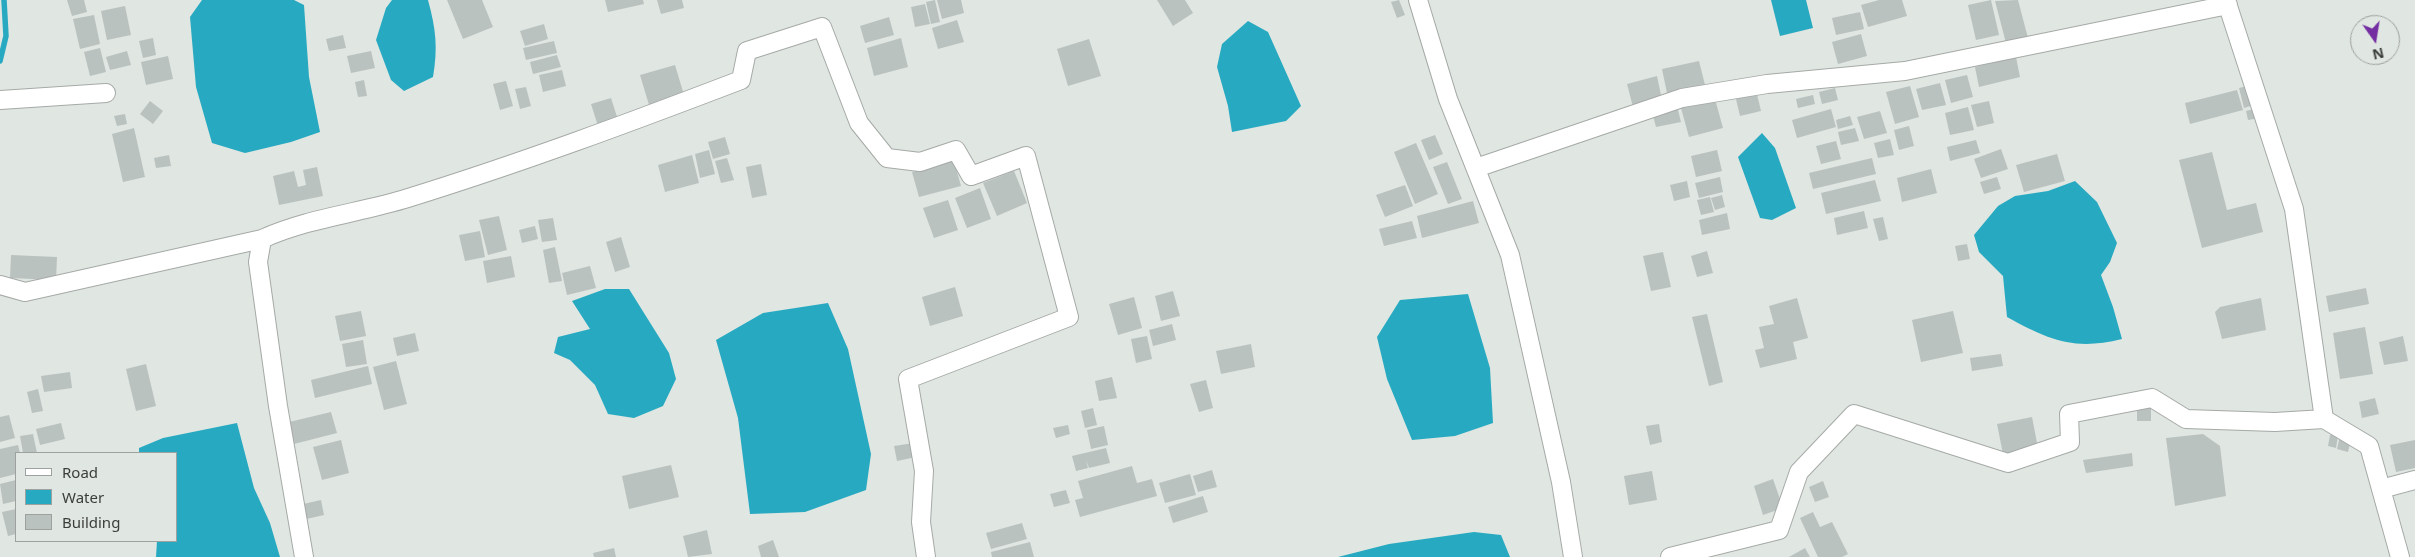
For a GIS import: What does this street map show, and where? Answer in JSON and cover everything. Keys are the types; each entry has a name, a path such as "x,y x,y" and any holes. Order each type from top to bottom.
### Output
{"street":[{"path":"1418,0 1448,99 1510,255 1561,482 1573,557"},
{"path":"1476,168 1682,98 1766,84 1905,71 2227,3 2294,209 2324,419"},
{"path":"0,285 25,292 262,239 283,230 406,199 580,141 741,80 747,51 822,28 859,123 887,158 920,162 956,150 972,176 1026,156 1069,318 908,379 924,471 921,522 926,557"},
{"path":"0,100 106,93"},
{"path":"262,239 258,262 278,406 304,557"},
{"path":"1670,557 1779,530 1799,472 1854,414 2008,463 2070,442 2069,414 2152,398 2186,418 2275,422 2324,419 2369,446 2400,557"},
{"path":"2381,489 2415,480"}],"water":[{"path":"202,0 294,0 304,5 309,77 320,132 291,142 245,153 212,143 196,87 190,17"},
{"path":"392,0 428,0 433,20 436,48 433,77 404,91 391,80 376,40 386,8"},
{"path":"1771,0 1806,0 1813,28 1780,36"},
{"path":"1248,21 1268,32 1301,106 1286,121 1232,132 1228,106 1217,67 1222,44"},
{"path":"1762,133 1775,148 1796,208 1772,220 1760,218 1738,157"},
{"path":"2075,181 2097,202 2117,243 2110,262 2101,275 2122,339 2090,344 2062,341 2036,332 2007,317 2003,276 1979,252 1974,235 1998,206 2015,196 2048,191"},
{"path":"605,289 629,289 669,353 676,379 663,406 634,418 608,414 595,385 570,360 554,353 558,337 590,329 572,301"},
{"path":"1468,294 1490,368 1493,423 1455,436 1412,440 1387,379 1377,337 1400,300"},
{"path":"828,303 848,349 871,454 866,490 805,512 750,514 738,418 716,340 763,313"},
{"path":"237,423 254,488 270,523 280,557 156,557 157,542 178,542 178,452 139,452 139,448 163,438"},
{"path":"1474,532 1501,535 1510,557 1338,557 1389,544"}],"building":[{"path":"67,0 84,0 87,12 72,16"},
{"path":"447,0 482,0 493,27 463,39"},
{"path":"605,0 643,0 644,4 608,12"},
{"path":"657,0 682,0 684,8 661,14"},
{"path":"935,0 940,22 931,24 926,2"},
{"path":"937,0 961,0 964,13 942,19"},
{"path":"1157,0 1185,0 1193,13 1173,26"},
{"path":"1399,0 1405,15 1397,18 1391,2"},
{"path":"1879,0 1902,0 1907,16 1868,27 1861,5"},
{"path":"1991,0 1999,35 1976,40 1968,5"},
{"path":"2018,0 2028,38 2006,43 1995,1"},
{"path":"925,4 930,24 915,27 911,7"},
{"path":"125,6 131,35 107,40 101,11"},
{"path":"1860,12 1864,29 1836,35 1832,18"},
{"path":"94,15 100,44 80,49 73,19"},
{"path":"889,17 894,35 865,43 860,26"},
{"path":"957,20 964,42 938,49 932,28"},
{"path":"544,24 548,39 525,46 520,31"},
{"path":"1861,34 1867,56 1838,64 1832,42"},
{"path":"343,35 346,48 329,51 326,39"},
{"path":"153,38 156,55 143,58 139,41"},
{"path":"901,38 908,67 874,76 867,48"},
{"path":"1089,39 1101,76 1068,86 1057,49"},
{"path":"554,41 557,53 526,60 523,48"},
{"path":"100,48 106,72 90,76 84,52"},
{"path":"127,51 131,65 110,70 106,57"},
{"path":"371,51 375,68 351,73 347,56"},
{"path":"557,55 561,67 533,74 530,62"},
{"path":"168,56 173,79 146,85 141,62"},
{"path":"2016,57 2020,77 1979,87 1975,67"},
{"path":"1699,61 1706,89 1668,98 1662,69"},
{"path":"675,65 684,95 649,105 640,75"},
{"path":"562,70 566,86 543,92 539,75"},
{"path":"1967,75 1973,97 1951,103 1945,80"},
{"path":"1657,76 1662,100 1633,107 1627,84"},
{"path":"364,80 367,96 358,97 355,82"},
{"path":"506,81 513,106 500,110 493,84"},
{"path":"1940,83 1946,105 1922,110 1916,89"},
{"path":"2251,85 2257,104 2244,108 2239,88"},
{"path":"1910,86 1919,117 1895,124 1886,92"},
{"path":"526,87 531,106 520,109 515,89"},
{"path":"1835,88 1838,100 1822,104 1819,92"},
{"path":"1756,90 1761,111 1740,116 1735,95"},
{"path":"2237,90 2243,110 2190,124 2185,103"},
{"path":"1813,95 1815,104 1798,108 1796,99"},
{"path":"611,98 619,123 599,129 591,104"},
{"path":"1715,99 1723,128 1689,137 1681,108"},
{"path":"150,101 163,111 153,124 140,114"},
{"path":"1989,101 1994,123 1977,127 1971,105"},
{"path":"1677,106 1681,122 1656,127 1652,112"},
{"path":"1968,107 1974,130 1950,135 1945,113"},
{"path":"2258,108 2260,118 2248,120 2246,111"},
{"path":"1831,109 1836,127 1797,138 1792,120"},
{"path":"1880,111 1887,133 1864,139 1857,117"},
{"path":"125,114 127,124 117,126 114,116"},
{"path":"1850,116 1853,125 1838,129 1836,120"},
{"path":"1909,126 1914,146 1899,150 1894,130"},
{"path":"134,128 145,177 123,182 112,134"},
{"path":"1855,128 1859,141 1841,145 1838,132"},
{"path":"1435,135 1443,154 1429,160 1421,140"},
{"path":"725,137 730,154 713,159 708,142"},
{"path":"1890,139 1894,155 1878,158 1874,143"},
{"path":"1976,140 1980,153 1950,161 1947,147"},
{"path":"1836,141 1841,159 1821,164 1816,146"},
{"path":"1416,143 1438,194 1415,204 1394,152"},
{"path":"2001,149 2008,169 1981,178 1974,159"},
{"path":"709,150 715,174 700,178 695,154"},
{"path":"1717,150 1722,171 1696,177 1691,156"},
{"path":"2212,152 2227,210 2256,203 2263,232 2202,248 2179,160"},
{"path":"2057,154 2065,181 2024,192 2016,165"},
{"path":"169,155 171,166 156,168 154,158"},
{"path":"692,155 699,183 665,192 658,165"},
{"path":"727,158 734,180 721,183 715,161"},
{"path":"1872,158 1876,174 1813,189 1809,173"},
{"path":"954,161 961,186 919,197 912,172"},
{"path":"1447,162 1462,199 1448,204 1433,167"},
{"path":"761,164 767,195 752,198 746,167"},
{"path":"317,167 323,196 279,205 273,176 294,171 298,187 306,185 303,170"},
{"path":"1931,169 1937,193 1902,202 1897,178"},
{"path":"1014,171 1027,203 997,216 983,183"},
{"path":"1720,177 1723,192 1699,198 1695,183"},
{"path":"1997,177 2001,189 1984,194 1980,182"},
{"path":"1875,180 1881,201 1826,214 1821,193"},
{"path":"1687,181 1690,197 1674,201 1670,185"},
{"path":"1405,185 1413,206 1385,217 1376,195"},
{"path":"980,188 991,219 967,228 955,198"},
{"path":"1722,195 1725,207 1715,210 1711,198"},
{"path":"1710,197 1714,212 1701,215 1697,200"},
{"path":"948,200 958,230 934,238 923,208"},
{"path":"1473,201 1479,223 1422,238 1417,216"},
{"path":"1864,211 1868,228 1837,235 1834,218"},
{"path":"1727,213 1730,229 1702,235 1699,220"},
{"path":"499,216 507,250 488,255 479,220"},
{"path":"1883,217 1888,239 1879,241 1873,219"},
{"path":"553,218 557,240 542,242 538,220"},
{"path":"1412,221 1417,238 1384,246 1379,229"},
{"path":"535,226 538,239 522,243 519,230"},
{"path":"480,231 485,257 465,261 459,235"},
{"path":"621,237 630,267 615,272 606,242"},
{"path":"1967,244 1970,259 1958,261 1955,246"},
{"path":"555,247 562,281 549,283 543,250"},
{"path":"1707,251 1713,273 1697,277 1691,256"},
{"path":"1663,252 1671,287 1651,291 1643,256"},
{"path":"11,255 57,257 56,280 10,278"},
{"path":"511,256 515,277 487,283 483,261"},
{"path":"590,266 596,288 567,295 562,273"},
{"path":"955,287 963,316 930,326 922,297"},
{"path":"2366,288 2369,304 2329,312 2326,296"},
{"path":"1173,291 1180,316 1161,321 1155,296"},
{"path":"1134,297 1142,328 1118,335 1109,304"},
{"path":"1797,298 1808,338 1793,342 1797,359 1760,368 1755,350 1764,348 1759,327 1774,324 1769,306"},
{"path":"2261,298 2266,330 2222,339 2215,312 2220,307"},
{"path":"361,311 366,336 340,341 335,316"},
{"path":"1953,311 1963,353 1921,362 1912,320"},
{"path":"1707,314 1723,382 1709,386 1692,317"},
{"path":"1172,324 1176,340 1153,346 1149,330"},
{"path":"2365,327 2373,374 2340,379 2333,333"},
{"path":"415,333 419,351 397,356 393,338"},
{"path":"1147,336 1152,359 1136,363 1131,339"},
{"path":"2403,336 2408,361 2384,365 2379,342"},
{"path":"363,340 367,364 346,367 342,344"},
{"path":"1251,344 1255,367 1221,374 1216,351"},
{"path":"2001,354 2003,366 1972,371 1970,358"},
{"path":"396,361 407,404 384,410 373,367"},
{"path":"146,364 156,406 136,411 126,369"},
{"path":"368,366 372,384 315,398 311,380"},
{"path":"70,372 72,388 44,392 41,376"},
{"path":"1112,377 1117,398 1099,401 1095,381"},
{"path":"1206,380 1213,408 1199,412 1190,384"},
{"path":"38,389 43,411 32,413 27,392"},
{"path":"2375,398 2379,414 2362,418 2359,402"},
{"path":"1093,408 1097,425 1085,428 1081,411"},
{"path":"2137,408 2151,408 2151,421 2137,421"},
{"path":"331,412 337,433 290,445 285,423"},
{"path":"9,415 15,438 0,442 0,417"},
{"path":"2032,417 2038,448 2003,454 1997,424"},
{"path":"61,423 65,439 40,445 36,429"},
{"path":"1659,424 1662,442 1650,445 1646,426"},
{"path":"1068,425 1070,434 1056,438 1053,428"},
{"path":"1104,426 1108,445 1091,449 1087,430"},
{"path":"33,434 37,452 23,452 20,436"},
{"path":"2203,434 2220,446 2226,496 2175,506 2166,438"},
{"path":"2330,435 2338,436 2336,448 2328,446"},
{"path":"2340,436 2351,439 2348,452 2337,449"},
{"path":"341,440 349,473 322,480 313,447"},
{"path":"2415,440 2415,468 2396,472 2390,445"},
{"path":"914,443 916,457 897,461 894,446"},
{"path":"18,445 20,452 15,452 15,474 0,478 0,449"},
{"path":"1106,448 1110,463 1089,468 1086,460 1088,468 1076,471 1072,456"},
{"path":"2132,453 2133,466 2086,473 2083,460"},
{"path":"671,465 679,497 629,509 622,476"},
{"path":"1132,466 1137,483 1152,479 1157,496 1080,517 1075,500 1083,498 1078,481"},
{"path":"1212,470 1217,487 1198,492 1193,476"},
{"path":"1652,471 1657,500 1629,505 1624,476"},
{"path":"1190,474 1196,495 1165,503 1159,483"},
{"path":"1773,479 1783,508 1763,515 1754,486"},
{"path":"15,480 15,501 3,504 0,484"},
{"path":"1823,481 1829,497 1815,502 1809,487"},
{"path":"1066,490 1070,503 1054,507 1050,494"},
{"path":"1203,496 1208,512 1173,523 1168,507"},
{"path":"321,500 324,515 302,520 299,505"},
{"path":"15,509 15,534 8,536 2,512"},
{"path":"1813,512 1820,527 1832,522 1848,554 1842,557 1818,557 1800,518"},
{"path":"1022,523 1027,539 991,549 986,533"},
{"path":"707,530 712,554 688,557 683,536"},
{"path":"773,540 779,557 761,557 758,546"},
{"path":"1030,542 1034,557 992,557 991,552"},
{"path":"614,548 616,557 594,557 593,553"},
{"path":"1805,548 1810,557 1789,557"}],"waterway":[{"path":"0,61 6,36 4,0"}]}
